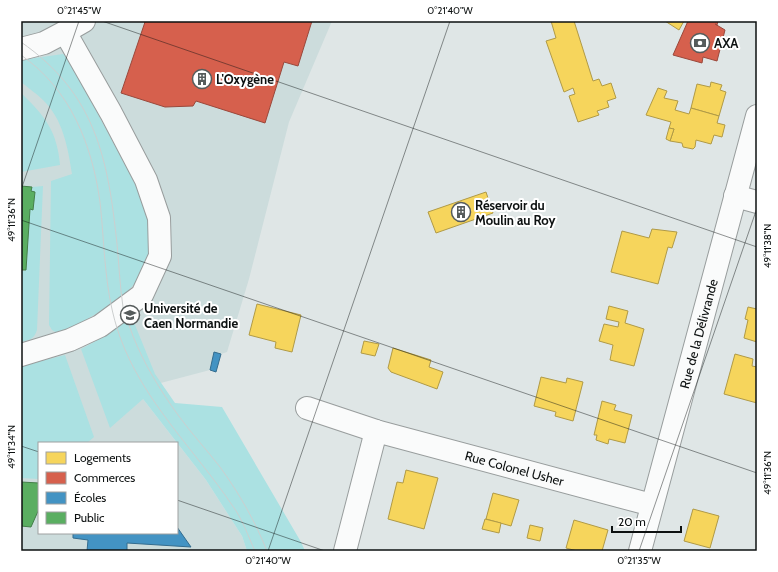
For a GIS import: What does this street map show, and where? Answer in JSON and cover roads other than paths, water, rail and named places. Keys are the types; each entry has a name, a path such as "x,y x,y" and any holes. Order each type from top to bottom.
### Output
{"main road":[{"path":"21,49 44,43 84,21"},
{"path":"21,354 70,340 100,326 142,295 160,256 159,218 146,180 111,113 65,32"},
{"name":"Rue de la Délivrande","path":"640,551 757,116"},
{"path":"735,196 757,202"},
{"name":"Rue Colonel Usher","path":"308,408 376,430 652,505"},
{"path":"345,551 376,430"}],"tram line":[{"path":"21,42 46,62 66,84 82,106 94,131 109,184 123,307 142,357 171,406 220,467 234,487 252,518 267,551"},
{"path":"21,55 53,84 76,120 84,139 91,159 100,202 106,270 111,304 120,337 130,360 142,382 170,424 236,510 255,551"}],"place":[{"name":"AXA","path":"700,43"},
{"name":"L'Oxygène","path":"202,79"},
{"name":"Réservoir du Moulin au Roy","path":"461,212"},
{"name":"Université de Caen Normandie","path":"130,315"}]}
